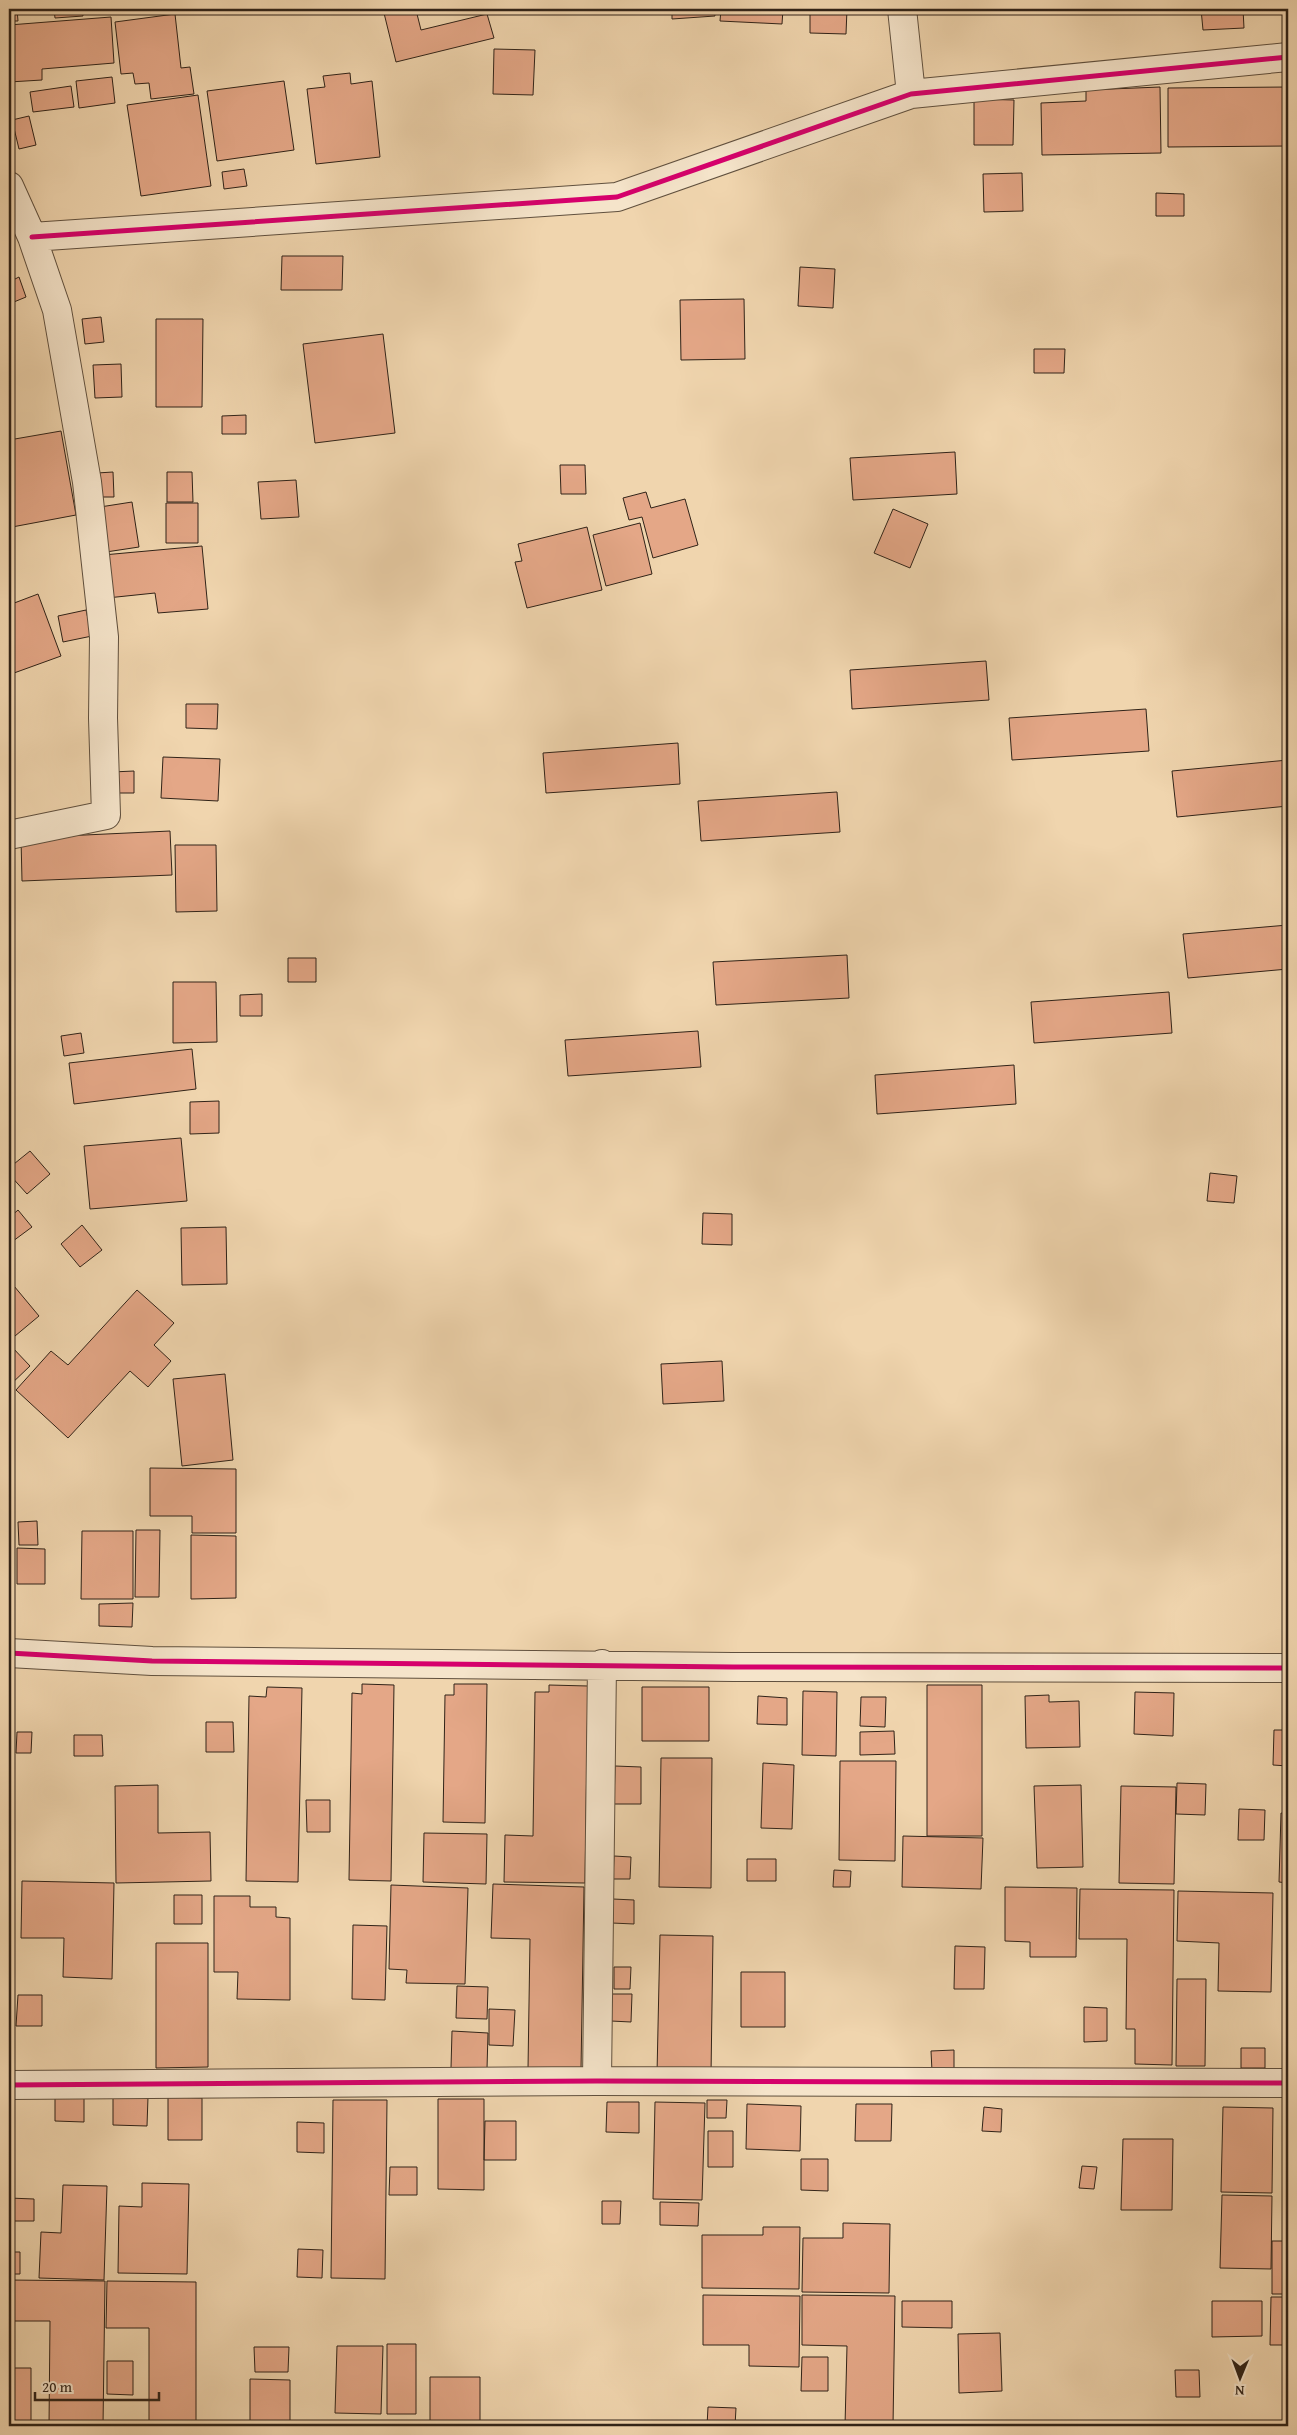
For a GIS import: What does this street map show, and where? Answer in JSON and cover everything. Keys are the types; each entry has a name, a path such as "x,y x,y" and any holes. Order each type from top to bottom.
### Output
{"street":[{"path":"902,9 911,94"},
{"path":"32,237 617,197 911,94 1288,57"},
{"path":"9,186 32,237 57,310 87,482 104,637 103,718 106,815 9,835"},
{"path":"9,1653 152,1661 1288,1668"},
{"path":"597,2081 602,1664"},
{"path":"9,2085 597,2081 1288,2083"}],"building":[{"path":"9,9 17,9 18,21 9,21"},
{"path":"54,9 82,9 83,16 55,18"},
{"path":"383,9 438,9 417,14 421,30 487,14 494,38 396,62"},
{"path":"672,9 714,9 715,16 672,19"},
{"path":"721,9 783,9 782,24 720,21"},
{"path":"810,9 847,9 846,34 810,33"},
{"path":"1051,9 1075,9 1052,13"},
{"path":"1201,9 1243,9 1244,28 1203,30"},
{"path":"175,14 181,68 190,67 194,94 151,99 149,83 135,84 133,73 121,74 115,22"},
{"path":"111,17 114,63 42,69 42,80 9,82 9,25"},
{"path":"494,49 535,50 533,95 493,94"},
{"path":"350,73 351,84 372,81 380,157 316,164 307,89 325,87 323,76"},
{"path":"112,77 115,103 79,108 76,81"},
{"path":"284,81 294,150 217,161 207,91"},
{"path":"71,86 74,107 33,112 30,92"},
{"path":"1160,87 1161,153 1042,155 1041,103 1086,101 1086,90"},
{"path":"1288,87 1288,146 1168,147 1168,88"},
{"path":"198,95 211,186 141,196 127,105"},
{"path":"974,99 1014,100 1013,145 974,145"},
{"path":"29,116 36,145 19,149 12,120"},
{"path":"244,169 247,186 224,189 222,172"},
{"path":"1022,173 1023,211 984,212 983,174"},
{"path":"1156,193 1184,194 1184,216 1156,216"},
{"path":"282,256 343,256 342,290 281,290"},
{"path":"800,267 835,269 833,308 798,306"},
{"path":"19,277 26,297 9,304 9,282"},
{"path":"744,299 745,359 681,360 680,300"},
{"path":"101,317 104,342 85,344 82,319"},
{"path":"156,319 203,319 202,407 156,407"},
{"path":"383,334 395,433 315,443 303,344"},
{"path":"1034,349 1065,349 1064,373 1034,373"},
{"path":"121,364 122,397 95,398 93,365"},
{"path":"246,415 246,434 222,434 222,416"},
{"path":"61,431 76,515 12,527 9,512 9,440"},
{"path":"955,452 957,494 853,500 850,458"},
{"path":"560,465 585,465 586,494 561,494"},
{"path":"113,472 114,497 99,497 97,473"},
{"path":"167,472 192,472 193,502 167,502"},
{"path":"296,480 299,517 261,519 258,482"},
{"path":"646,492 651,508 685,499 698,545 653,558 642,517 629,520 623,498"},
{"path":"132,502 139,547 106,552 100,507"},
{"path":"166,503 198,503 198,543 166,543"},
{"path":"893,509 928,524 910,568 874,553"},
{"path":"640,523 652,574 606,586 593,535"},
{"path":"587,527 602,590 527,608 515,562 522,561 518,544"},
{"path":"202,546 208,609 158,613 155,593 107,598 103,555"},
{"path":"38,594 61,656 14,673 9,659 9,605"},
{"path":"86,610 92,636 63,642 58,616"},
{"path":"986,661 989,700 852,709 850,670"},
{"path":"186,704 218,704 217,729 186,728"},
{"path":"1146,709 1149,751 1012,760 1009,718"},
{"path":"678,743 680,784 546,793 543,753"},
{"path":"163,757 220,759 218,801 161,798"},
{"path":"1288,760 1288,806 1177,817 1172,771"},
{"path":"134,771 134,793 112,793 112,772"},
{"path":"837,792 840,832 701,841 698,801"},
{"path":"170,831 172,875 22,881 21,838"},
{"path":"175,845 216,845 217,911 176,912"},
{"path":"1288,925 1288,969 1188,978 1183,934"},
{"path":"847,955 849,998 716,1005 713,962"},
{"path":"288,958 316,958 316,982 288,982"},
{"path":"173,982 216,982 217,1042 173,1043"},
{"path":"1169,992 1172,1033 1034,1043 1031,1002"},
{"path":"262,994 262,1016 240,1016 240,995"},
{"path":"698,1031 701,1067 568,1076 565,1040"},
{"path":"81,1033 84,1053 64,1056 61,1036"},
{"path":"192,1049 196,1089 74,1104 69,1063"},
{"path":"1014,1065 1016,1104 877,1114 875,1075"},
{"path":"219,1101 219,1133 190,1134 190,1102"},
{"path":"181,1138 187,1201 90,1209 84,1146"},
{"path":"30,1151 50,1174 27,1194 9,1174 9,1168"},
{"path":"1210,1173 1237,1176 1234,1203 1207,1201"},
{"path":"18,1210 32,1227 9,1244 9,1218"},
{"path":"703,1213 732,1214 732,1245 702,1244"},
{"path":"82,1225 102,1250 80,1267 61,1244"},
{"path":"226,1227 227,1284 182,1285 181,1228"},
{"path":"9,1280 39,1316 9,1341"},
{"path":"137,1290 174,1323 154,1345 171,1361 148,1387 130,1371 68,1438 16,1390 51,1351 68,1365"},
{"path":"11,1346 30,1366 9,1386 9,1348"},
{"path":"722,1361 724,1401 663,1404 661,1364"},
{"path":"225,1374 233,1460 182,1466 173,1379"},
{"path":"150,1468 236,1469 236,1533 192,1533 192,1516 150,1516"},
{"path":"37,1521 38,1545 19,1545 18,1522"},
{"path":"136,1530 160,1530 159,1597 135,1597"},
{"path":"82,1531 133,1531 133,1599 81,1599"},
{"path":"191,1535 236,1536 236,1598 191,1599"},
{"path":"17,1548 45,1549 45,1584 17,1584"},
{"path":"133,1603 132,1627 99,1626 99,1604"},
{"path":"362,1684 394,1685 391,1881 349,1880 352,1693 362,1694"},
{"path":"454,1684 487,1684 485,1823 443,1822 445,1695 454,1695"},
{"path":"549,1685 588,1686 585,1883 504,1882 505,1835 533,1836 535,1692 549,1692"},
{"path":"927,1685 982,1685 982,1836 927,1836"},
{"path":"267,1687 302,1688 298,1882 246,1881 249,1696 266,1697"},
{"path":"642,1687 709,1687 709,1741 642,1741"},
{"path":"803,1691 837,1692 836,1756 802,1755"},
{"path":"1135,1692 1174,1693 1173,1736 1134,1734"},
{"path":"1049,1695 1049,1702 1079,1701 1080,1747 1026,1748 1025,1696"},
{"path":"758,1696 787,1698 787,1725 757,1724"},
{"path":"861,1697 886,1697 885,1727 860,1726"},
{"path":"206,1722 233,1722 234,1752 206,1752"},
{"path":"1274,1730 1288,1730 1288,1766 1273,1765"},
{"path":"894,1731 895,1754 860,1755 860,1732"},
{"path":"17,1732 32,1732 31,1753 16,1753"},
{"path":"74,1735 102,1735 103,1756 74,1756"},
{"path":"661,1758 712,1758 711,1888 659,1887"},
{"path":"840,1761 896,1761 895,1861 839,1860"},
{"path":"763,1763 794,1765 792,1829 761,1828"},
{"path":"615,1766 641,1767 641,1804 614,1804"},
{"path":"1177,1783 1206,1784 1205,1815 1176,1814"},
{"path":"158,1785 158,1833 210,1832 211,1881 116,1883 115,1786"},
{"path":"1081,1785 1083,1867 1037,1868 1034,1786"},
{"path":"1121,1786 1176,1787 1174,1884 1119,1883"},
{"path":"306,1800 330,1800 330,1832 307,1832"},
{"path":"1239,1809 1265,1810 1264,1840 1238,1840"},
{"path":"1281,1813 1288,1814 1288,1883 1279,1882"},
{"path":"424,1833 487,1834 486,1884 423,1882"},
{"path":"903,1836 983,1838 981,1889 902,1887"},
{"path":"614,1856 631,1857 630,1879 613,1879"},
{"path":"747,1859 776,1859 776,1881 747,1881"},
{"path":"834,1870 851,1871 850,1887 833,1887"},
{"path":"22,1881 114,1883 112,1979 63,1977 64,1938 21,1938"},
{"path":"493,1884 584,1887 581,2070 528,2069 530,1939 491,1938"},
{"path":"391,1885 468,1888 465,1984 406,1983 407,1970 389,1969"},
{"path":"1005,1887 1077,1888 1076,1957 1030,1957 1030,1942 1005,1941"},
{"path":"1080,1889 1174,1890 1172,2065 1135,2064 1135,2029 1126,2029 1127,1939 1079,1939"},
{"path":"1178,1891 1273,1893 1271,1992 1218,1991 1219,1943 1177,1941"},
{"path":"174,1895 202,1895 202,1924 174,1924"},
{"path":"214,1896 250,1896 250,1907 276,1907 276,1917 290,1918 290,2000 237,1999 238,1972 214,1972"},
{"path":"613,1899 634,1900 634,1924 612,1923"},
{"path":"353,1925 387,1926 385,2000 352,1999"},
{"path":"660,1935 713,1936 711,2075 657,2074"},
{"path":"156,1943 208,1943 208,2067 156,2068"},
{"path":"955,1946 985,1947 984,1989 954,1989"},
{"path":"614,1967 631,1967 630,1989 614,1989"},
{"path":"741,1972 785,1972 785,2027 741,2027"},
{"path":"1177,1979 1206,1979 1205,2066 1176,2066"},
{"path":"457,1986 488,1987 487,2019 456,2018"},
{"path":"612,1994 632,1994 631,2022 611,2021"},
{"path":"18,1995 42,1995 42,2026 16,2026"},
{"path":"1084,2007 1107,2008 1107,2041 1084,2042"},
{"path":"489,2009 515,2010 513,2046 489,2045"},
{"path":"452,2031 488,2033 487,2069 451,2068"},
{"path":"1241,2048 1265,2048 1265,2068 1241,2068"},
{"path":"954,2050 954,2071 932,2071 931,2051"},
{"path":"55,2097 84,2097 84,2122 55,2121"},
{"path":"113,2097 148,2097 147,2126 113,2125"},
{"path":"168,2097 202,2098 202,2140 168,2140"},
{"path":"438,2099 484,2099 484,2190 438,2189"},
{"path":"333,2100 387,2100 385,2279 331,2278"},
{"path":"707,2100 727,2100 726,2118 707,2118"},
{"path":"607,2102 639,2102 639,2133 606,2132"},
{"path":"655,2102 705,2103 702,2200 653,2199"},
{"path":"747,2104 801,2106 800,2151 746,2149"},
{"path":"856,2104 892,2104 891,2141 855,2141"},
{"path":"984,2107 1002,2109 1001,2132 982,2131"},
{"path":"1223,2107 1273,2108 1272,2193 1221,2192"},
{"path":"485,2121 516,2121 516,2160 484,2160"},
{"path":"297,2122 324,2123 324,2153 297,2152"},
{"path":"708,2131 733,2131 733,2167 708,2167"},
{"path":"1123,2139 1173,2139 1172,2210 1121,2210"},
{"path":"801,2159 828,2159 828,2191 801,2190"},
{"path":"1082,2166 1097,2167 1094,2189 1079,2188"},
{"path":"390,2167 417,2167 417,2195 389,2195"},
{"path":"142,2183 189,2184 187,2274 118,2273 119,2206 142,2207"},
{"path":"63,2185 107,2186 104,2280 39,2278 41,2232 61,2233"},
{"path":"1222,2195 1272,2196 1271,2269 1220,2268"},
{"path":"9,2198 34,2199 34,2221 9,2221"},
{"path":"602,2201 621,2201 620,2224 602,2224"},
{"path":"660,2202 699,2203 698,2226 660,2225"},
{"path":"843,2223 890,2224 889,2293 802,2292 803,2238 843,2238"},
{"path":"763,2227 800,2227 799,2289 702,2288 702,2235 763,2235"},
{"path":"1272,2241 1288,2241 1288,2294 1272,2294"},
{"path":"298,2249 323,2250 322,2278 297,2277"},
{"path":"9,2252 20,2252 20,2274 9,2274"},
{"path":"9,2280 105,2281 103,2426 49,2426 50,2321 9,2321"},
{"path":"107,2281 196,2282 196,2426 149,2426 149,2328 106,2328"},
{"path":"703,2295 800,2296 799,2367 749,2366 749,2345 703,2345"},
{"path":"802,2295 895,2296 893,2426 845,2426 847,2346 802,2345"},
{"path":"1271,2297 1288,2297 1288,2345 1270,2345"},
{"path":"902,2301 952,2301 952,2328 902,2327"},
{"path":"1212,2301 1262,2301 1262,2336 1212,2337"},
{"path":"1000,2333 1002,2391 959,2393 958,2334"},
{"path":"387,2344 416,2344 416,2414 387,2414"},
{"path":"337,2346 383,2346 381,2414 335,2413"},
{"path":"254,2347 289,2347 288,2372 255,2372"},
{"path":"802,2357 828,2357 828,2391 801,2391"},
{"path":"107,2361 133,2361 133,2395 107,2394"},
{"path":"9,2368 31,2368 31,2426 9,2426"},
{"path":"1175,2370 1199,2370 1200,2397 1176,2397"},
{"path":"430,2377 480,2377 480,2426 430,2426"},
{"path":"250,2379 290,2380 290,2426 250,2426"},
{"path":"708,2407 736,2408 735,2426 707,2426"}],"cycle path":[{"path":"32,237 617,197 911,94 1288,57"},
{"path":"9,1653 152,1661 733,1667 1288,1668"},
{"path":"9,2085 597,2081 1288,2083"}]}
